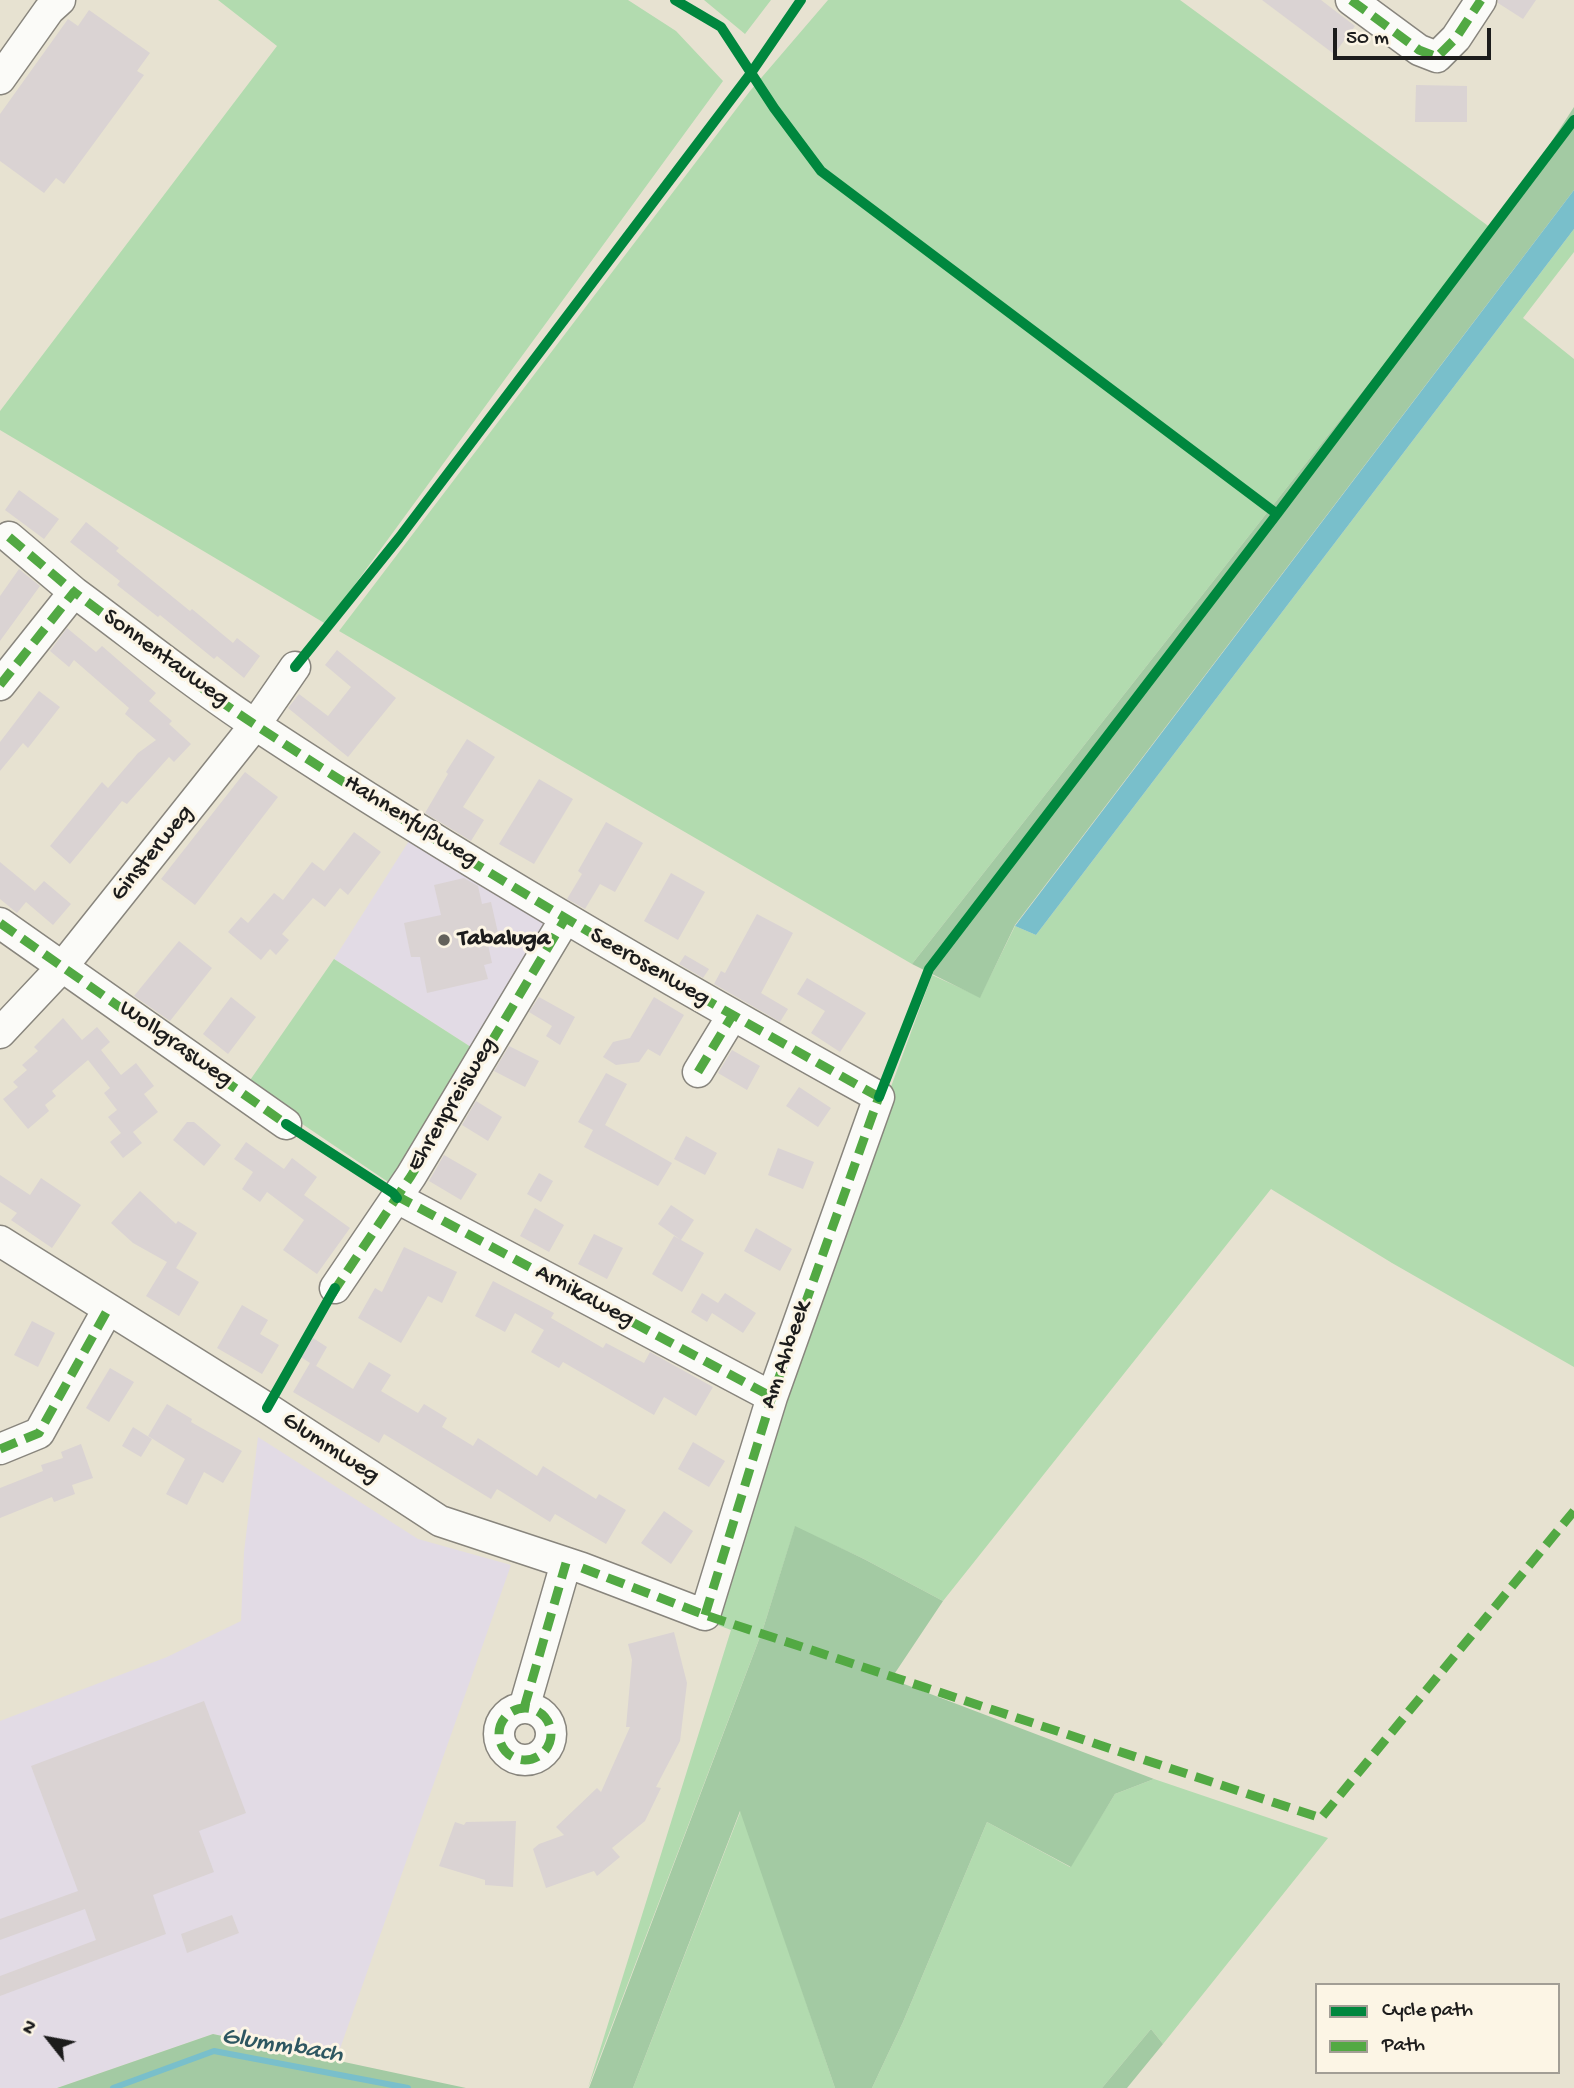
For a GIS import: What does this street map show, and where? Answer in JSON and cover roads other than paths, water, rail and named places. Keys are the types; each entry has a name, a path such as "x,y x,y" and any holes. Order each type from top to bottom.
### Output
{"street":[{"path":"0,79 49,10 60,0"},
{"path":"1351,0 1419,50 1437,57 1456,38 1480,0"},
{"name":"Sonnentauweg","path":"9,537 74,592 255,725"},
{"path":"0,685 74,592"},
{"name":"Ginsterweg","path":"0,1033 64,966 255,725 295,667"},
{"name":"Hahnenfußweg","path":"255,725 565,919"},
{"name":"Seerosenweg","path":"565,919 879,1097"},
{"name":"Ehrenpreisweg","path":"335,1288 397,1198 565,919"},
{"path":"0,923 64,966"},
{"name":"Wollgrasweg","path":"64,966 286,1124"},
{"name":"Seerosenweg","path":"698,1072 732,1016"},
{"name":"Am Ahbeek","path":"705,1615 772,1397 879,1097"},
{"name":"Arnikaweg","path":"397,1198 772,1397"},
{"name":"Glummweg","path":"0,1241 267,1408 440,1521 566,1563 705,1615"},
{"path":"0,1449 39,1433 108,1309"},
{"path":"524,1708 566,1563"}],"water":[{"path":"1574,190 1574,229 1036,935 1015,926"}],"waterway":[{"name":"Glummbach","path":"113,2088 214,2051 408,2088"}],"place":[{"name":"Tabaluga","path":"444,940"}]}
